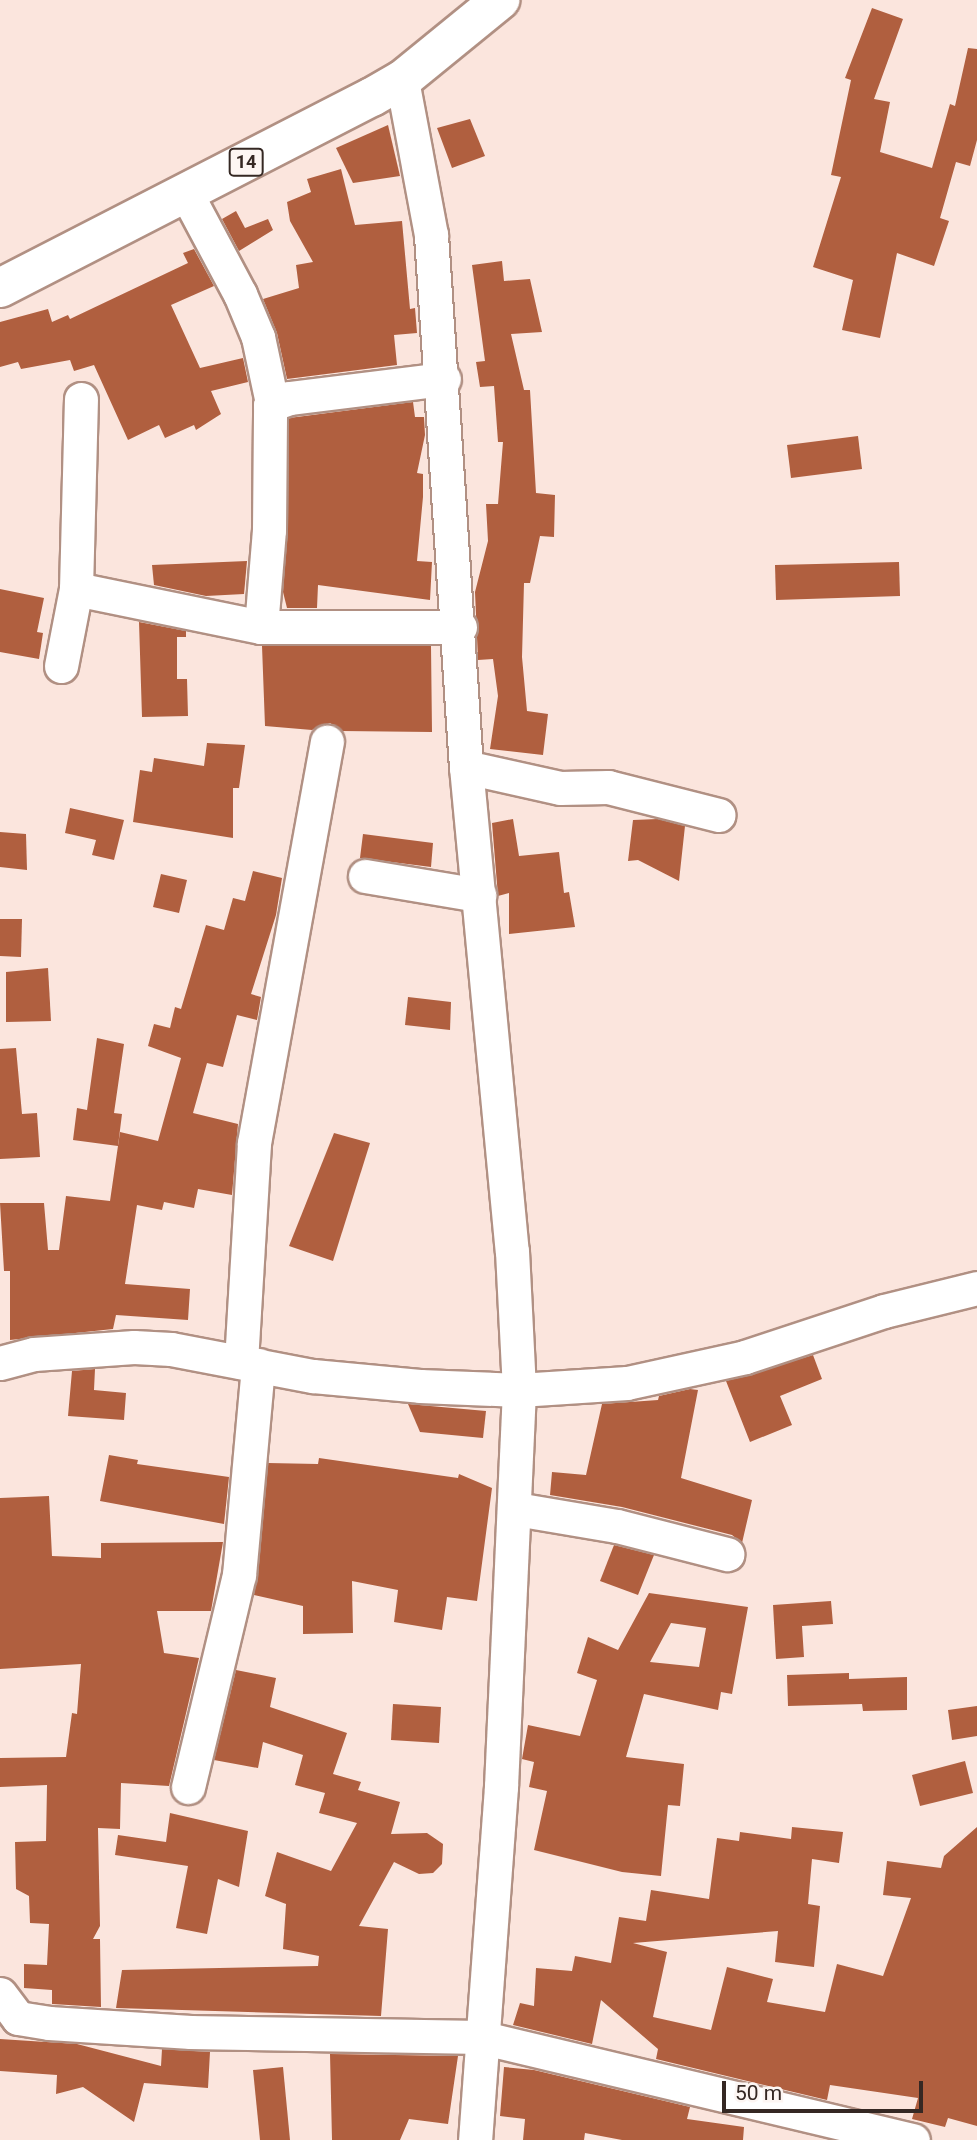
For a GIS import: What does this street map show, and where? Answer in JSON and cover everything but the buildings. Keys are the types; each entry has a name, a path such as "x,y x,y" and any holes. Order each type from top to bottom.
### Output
{"highway":[{"name":"14","path":"0,288 402,80 490,8"}],"street":[{"path":"402,80 417,140 431,235 444,379 466,767 512,1251 519,1390 516,1508 501,1787 480,2037 475,2140"},
{"path":"186,193 244,304 258,337 272,403 267,425 270,492 261,627"},
{"path":"272,403 444,379"},
{"path":"61,666 76,589 81,399"},
{"path":"76,589 261,627 460,628"},
{"path":"188,1787 239,1574 249,1364 254,1143 327,742"},
{"path":"466,767 560,788 595,787 719,815"},
{"path":"365,876 479,895"},
{"path":"0,1363 34,1354 134,1347 420,1387 519,1390 627,1382 696,1370 884,1311 977,1288"},
{"path":"516,1508 617,1526 727,1554"},
{"path":"0,1994 18,2018 49,2023 191,2032 480,2037 913,2140"}]}
